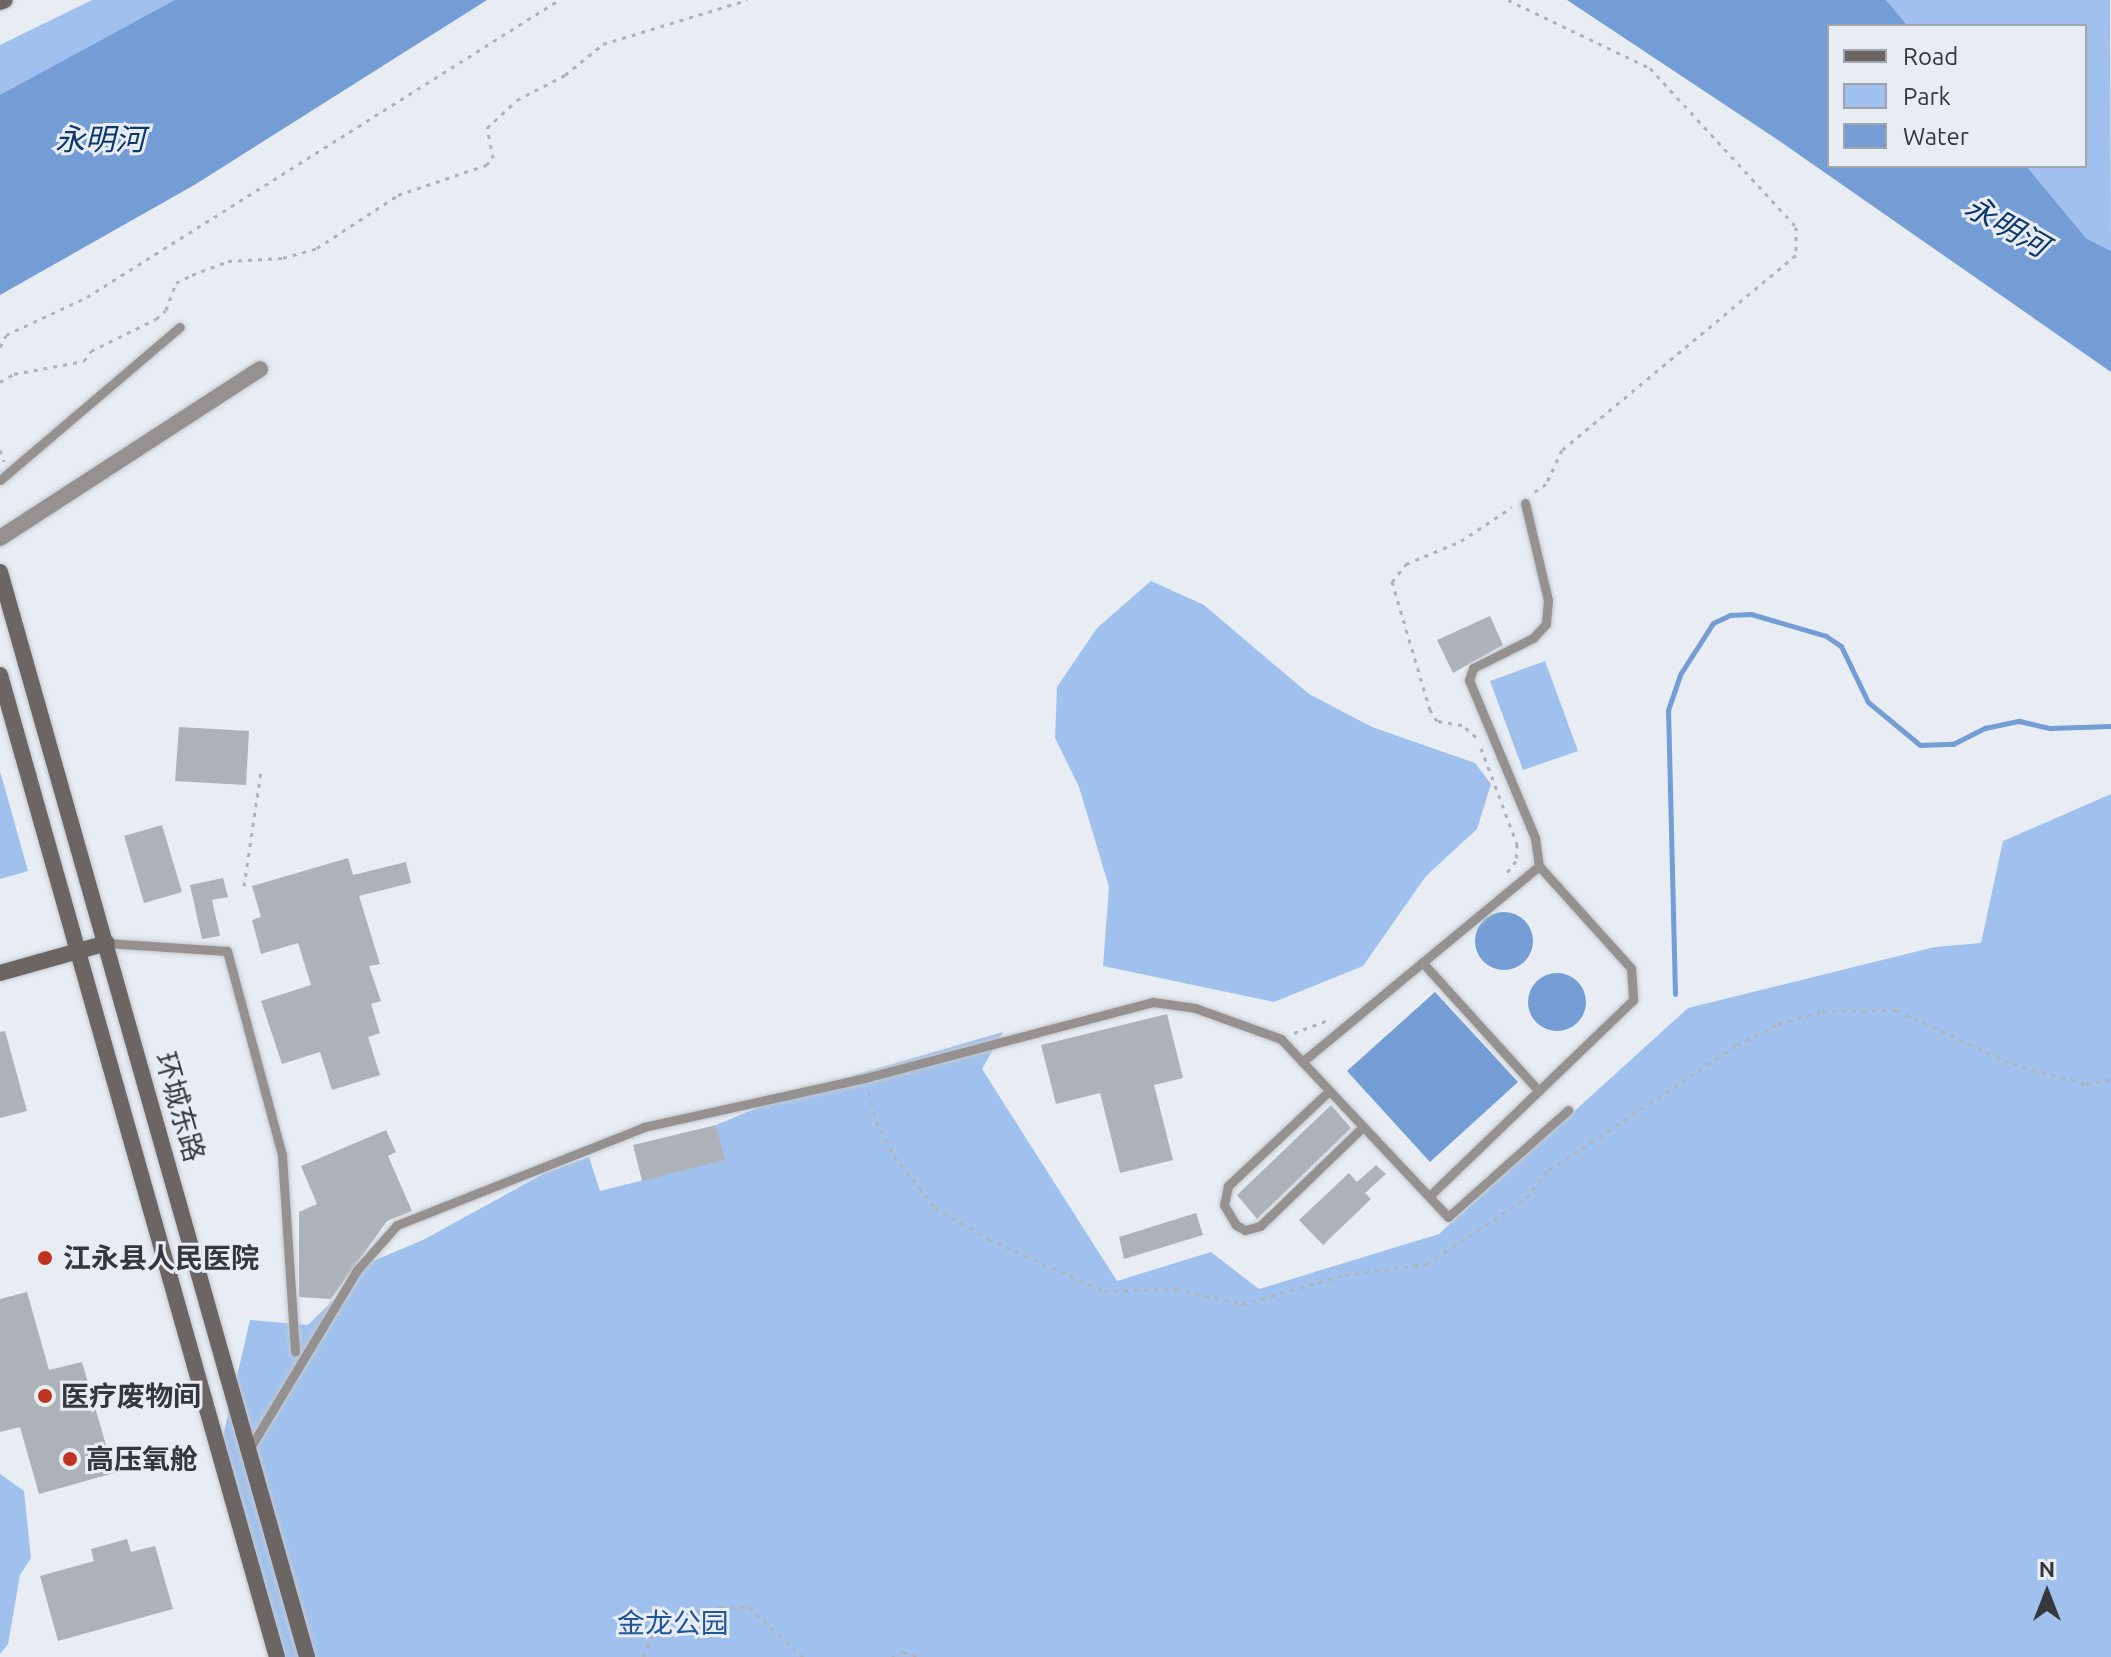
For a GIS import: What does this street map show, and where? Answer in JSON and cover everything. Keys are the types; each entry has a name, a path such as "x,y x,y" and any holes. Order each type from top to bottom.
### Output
{"main road":[{"name":"环城东路","path":"0,572 307,1657"},
{"name":"环城东路","path":"0,675 277,1657"},
{"path":"0,973 107,943"}],"street":[{"path":"0,538 260,369"}],"lane":[{"path":"0,480 180,327"},
{"path":"1429,1196 1633,1000 1636,988 1631,968 1539,866 1535,838 1469,680 1473,668 1533,638 1546,624 1548,600 1525,500"},
{"path":"1302,1062 1539,866"},
{"path":"107,943 227,951 282,1155 295,1352"},
{"path":"1422,962 1539,1091"},
{"path":"250,1448 339,1297 383,1237 397,1225 505,1186 538,1167 644,1127 865,1078 1153,1002 1195,1008 1270,1033 1302,1062 1448,1217 1568,1110"},
{"path":"1329,1091 1228,1186 1224,1205 1236,1225 1245,1230 1260,1226 1363,1127"}],"path":[{"path":"0,347 6,335 87,297 559,0"},
{"path":"0,382 14,374 84,361 91,351 156,319 166,310 176,283 192,275 228,261 283,258 317,248 398,195 486,165 493,158 487,128 517,100 565,75 603,44 747,0"},
{"path":"1501,880 1516,861 1517,844 1471,729 1437,721 1430,710 1392,582 1406,564 1461,541 1546,484 1562,450 1796,255 1796,227 1650,68 1508,0"},
{"path":"244,886 261,771"},
{"path":"1270,1033 1305,1032 1336,1016"},
{"path":"644,1657 658,1618 749,1607 803,1657"},
{"path":"891,1657 903,1652 921,1657"}],"green space":[{"path":"92,0 179,0 0,97 0,45"},
{"path":"1886,0 2110,0 2111,251 2086,238 2027,168 2087,168 2087,24 1906,24"},
{"path":"1151,581 1204,605 1309,694 1372,727 1475,763 1491,784 1477,829 1426,876 1363,966 1274,1002 1103,966 1109,887 1079,787 1055,738 1057,687 1097,628"},
{"path":"1545,661 1578,751 1523,770 1490,681"},
{"path":"0,771 28,871 0,879"},
{"name":"金龙公园","path":"2111,794 2111,1657 285,1657 216,1466 250,1320 308,1325 373,1261 423,1240 545,1173 589,1157 600,1191 724,1160 716,1125 790,1094 1003,1032 982,1069 1117,1281 1211,1252 1259,1289 1439,1234 1688,1008 1935,947 1981,943 2003,841"},
{"path":"0,1474 24,1491 31,1558 20,1575 8,1644 0,1654"}],"water":[{"name":"永明河","path":"175,0 487,0 196,184 0,295 0,95"},
{"name":"永明河","path":"1567,0 1886,0 1906,24 1827,24 1827,168 2028,168 2086,238 2111,251 2111,372 1778,140"},
{"path":"1504,912 1525,920 1533,941 1525,962 1504,970 1483,962 1475,941 1483,920"},
{"path":"1557,973 1578,981 1586,1002 1578,1023 1557,1031 1536,1023 1528,1002 1536,981"},
{"path":"1435,992 1518,1082 1430,1162 1347,1071"}],"building":[{"path":"1490,616 1503,645 1453,673 1437,640"},
{"path":"179,727 249,731 246,785 175,781"},
{"path":"162,825 182,892 144,903 124,836"},
{"path":"348,858 353,875 406,862 411,883 359,896 380,964 369,966 381,1001 371,1004 380,1033 368,1037 380,1075 332,1090 320,1052 282,1064 261,1001 311,985 298,943 261,954 252,920 261,917 252,886"},
{"path":"223,878 228,897 212,900 220,936 202,939 190,885"},
{"path":"1167,1014 1183,1078 1154,1085 1173,1160 1120,1173 1100,1093 1056,1104 1041,1045"},
{"path":"5,1031 27,1111 0,1118 0,1032"},
{"path":"1331,1105 1351,1128 1257,1219 1237,1195"},
{"path":"716,1125 725,1160 642,1181 633,1145"},
{"path":"386,1130 396,1152 388,1156 412,1211 387,1221 331,1299 299,1297 299,1212 317,1204 301,1166"},
{"path":"1376,1165 1386,1174 1365,1193 1371,1199 1323,1245 1299,1220 1349,1173 1357,1182"},
{"path":"1196,1213 1203,1235 1124,1259 1119,1237"},
{"path":"27,1292 49,1370 82,1362 114,1473 39,1494 20,1427 0,1432 0,1299"},
{"path":"127,1539 131,1552 155,1546 173,1609 58,1641 40,1576 94,1561 91,1549"}],"waterway":[{"path":"1675,994 1668,710 1681,673 1713,623 1730,615 1751,614 1826,636 1841,646 1868,702 1920,745 1953,744 1985,728 2019,721 2050,728 2111,726"}],"place":[{"name":"江永县人民医院","path":"45,1258"},
{"name":"医疗废物间","path":"45,1396"},
{"name":"高压氧舱","path":"70,1459"}]}
